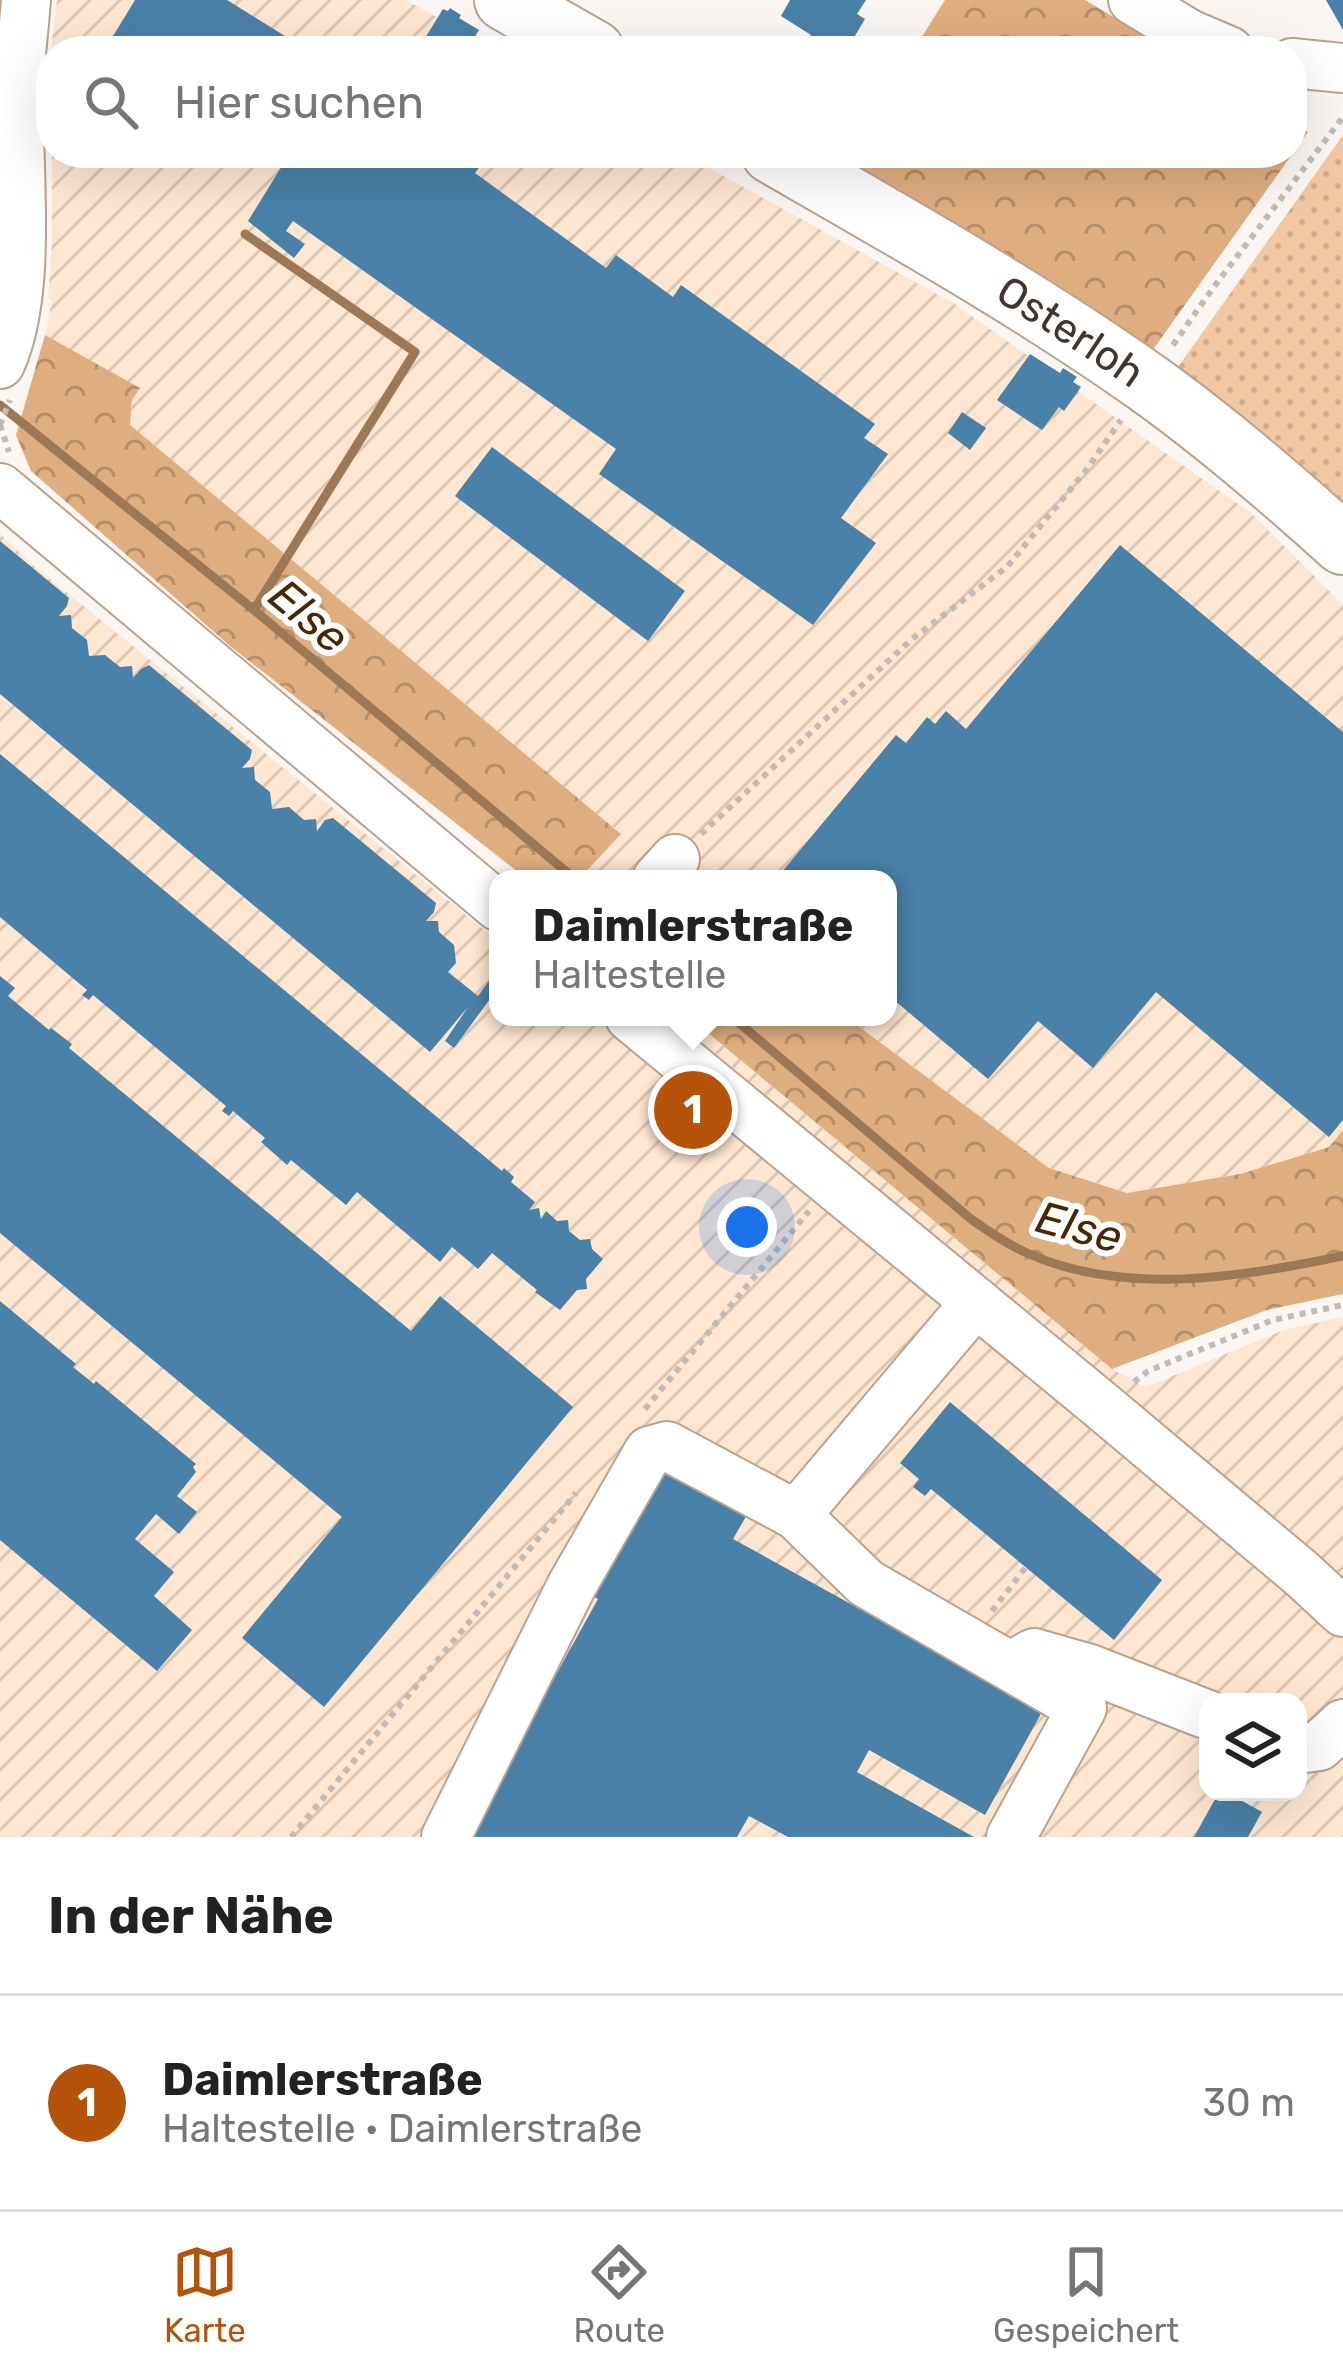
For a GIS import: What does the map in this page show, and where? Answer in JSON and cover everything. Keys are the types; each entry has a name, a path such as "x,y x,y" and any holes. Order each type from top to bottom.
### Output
{"main road":[{"path":"505,0 569,36"},
{"name":"Osterloh","path":"798,168 963,264 1147,382 1232,447 1343,544"}],"street":[{"path":"3,357 19,271 19,84 26,0"},
{"path":"1133,0 1194,36"},
{"path":"1307,64 1343,68"},
{"path":"0,488 489,898"},
{"path":"641,1026 1102,1406 1343,1612"},
{"path":"796,1515 976,1302"},
{"path":"446,1837 572,1585 649,1451 668,1446 796,1515 866,1583 1082,1708 1011,1837"},
{"path":"1010,1666 1034,1653 1090,1669 1199,1711"},
{"path":"1307,1748 1319,1746 1343,1724"}],"path":[{"path":"1307,164 1343,117"},
{"path":"666,869 912,639 1007,567 1088,469 1213,287 1304,168"},
{"path":"637,1420 832,1184"},
{"path":"1102,1406 1148,1371 1274,1320 1343,1305"},
{"path":"291,1837 576,1492"},
{"path":"967,1642 1026,1567"}],"shaded area":[{"path":"57,0 406,0 471,36 53,36"},
{"path":"1343,135 1343,515 1173,374"},
{"path":"52,168 709,168 953,303 1252,514 1343,605 1343,1130 1329,1147 1240,1174 1128,1193 1049,1168 858,1026 897,1026 897,870 587,870 620,833 130,425 132,400 139,389 45,335 52,300 48,298"},
{"path":"0,534 489,934 489,1026 700,1026 1112,1369 1146,1387 1284,1330 1343,1317 1343,1837 0,1837"}],"green space":[{"path":"945,0 1085,0 1146,36 922,36"},
{"path":"857,168 1282,168 1145,361"},
{"path":"45,335 140,388 132,400 130,425 621,834 587,870 516,870 230,646 31,471 16,435"},
{"path":"700,1026 858,1026 1049,1168 1127,1193 1240,1174 1329,1147 1343,1130 1343,1294 1267,1310 1112,1369"}],"building":[{"path":"135,0 227,0 285,36 113,36"},
{"path":"790,0 866,0 857,14 865,19 855,36 810,36 781,16"},
{"path":"1326,0 1343,0 1343,30"},
{"path":"450,8 479,30 475,36 426,36 443,9"},
{"path":"281,168 479,168 475,173 606,268 616,255 673,297 681,285 875,424 864,438 888,454 841,518 876,543 813,625 599,474 616,449 293,221 286,231 305,244 294,258 248,221"},
{"path":"1030,354 1060,373 1063,368 1077,377 1073,382 1081,387 1042,430 997,400"},
{"path":"962,412 986,428 970,450 948,433"},
{"path":"492,447 685,591 648,641 455,496"},
{"path":"0,541 69,598 59,616 71,615 72,628 87,640 89,656 105,655 120,667 132,666 133,678 149,665 252,750 242,768 254,767 255,780 270,792 272,809 289,807 304,820 316,819 317,831 333,818 436,903 426,921 438,921 439,932 454,945 456,963 448,972 478,996 489,981 489,1000 454,1048 445,1041 468,1007 430,1052 0,694"},
{"path":"1120,545 1343,732 1343,1120 1329,1137 1156,992 1093,1068 1038,1021 988,1079 897,1003 897,870 784,870 896,735 906,743 927,717 935,724 946,711 966,729"},
{"path":"0,754 502,1171 504,1168 514,1177 511,1182 535,1202 529,1210 539,1208 541,1219 546,1211 557,1221 568,1220 569,1231 580,1240 590,1239 592,1249 603,1259 586,1279 587,1289 577,1290 560,1310 492,1253 478,1269 452,1247 440,1262 357,1192 346,1205 291,1160 287,1165 233,1111 229,1116 222,1111 226,1106 93,995 89,1000 82,995 87,990 0,917"},
{"path":"0,976 15,988 8,996 72,1044 69,1048 411,1331 440,1296 573,1407 324,1707 242,1638 342,1517 0,1233"},
{"path":"0,1301 76,1364 73,1367 196,1464 196,1472 177,1496 197,1512 179,1534 156,1514 135,1539 174,1572 154,1596 192,1630 157,1671 0,1540"},
{"path":"950,1402 1162,1580 1114,1640 931,1489 925,1496 913,1487 919,1479 900,1463"},
{"path":"656,1461 748,1513 733,1539 1043,1710 985,1815 869,1750 857,1772 974,1837 788,1837 749,1816 737,1837 466,1837 598,1599 584,1591"},
{"path":"1214,1801 1242,1801 1262,1812 1248,1837 1194,1837"}],"waterway":[{"path":"245,234 415,352 254,610"},
{"name":"Else","path":"0,405 564,870"},
{"name":"Else","path":"743,1026 971,1219 1027,1253 1065,1267 1144,1279 1225,1276 1343,1256"}],"place":[{"name":"Daimlerstraße","path":"693,1110"}]}
